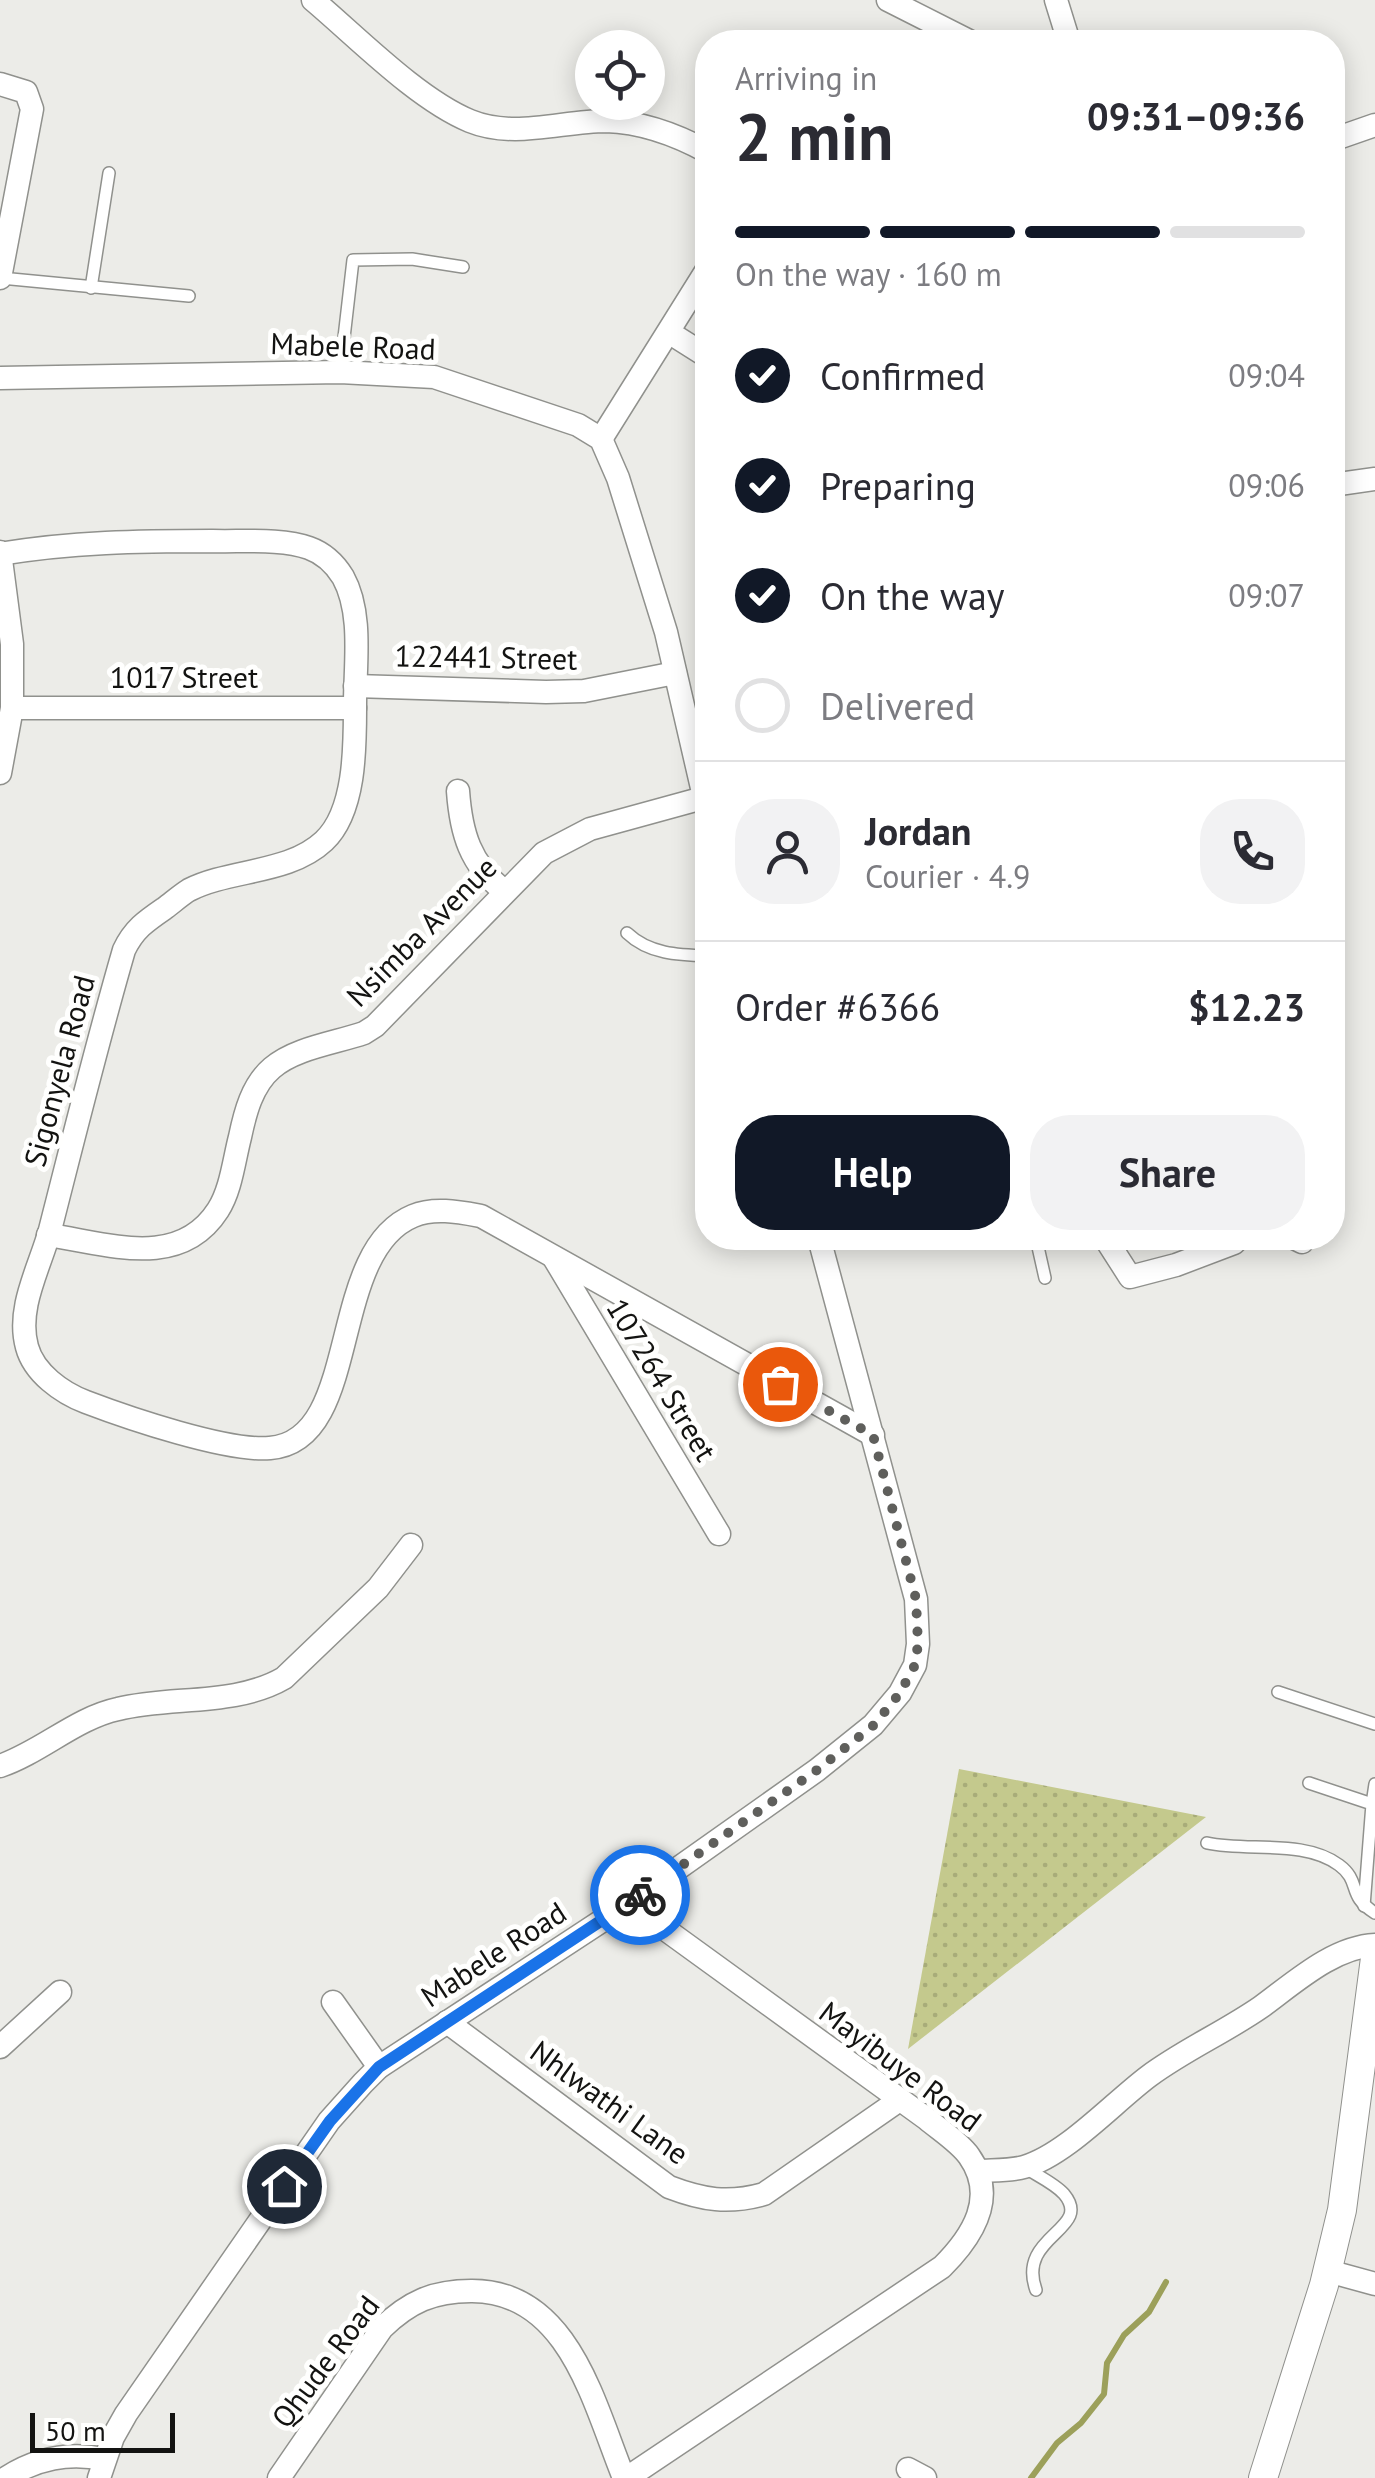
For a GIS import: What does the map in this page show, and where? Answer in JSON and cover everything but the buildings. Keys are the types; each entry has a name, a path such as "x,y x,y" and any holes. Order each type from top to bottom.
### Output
{"street":[{"path":"313,0 415,86 470,122 510,128 604,121 635,123 695,145"},
{"path":"888,0 947,30"},
{"path":"1056,0 1065,30"},
{"path":"0,84 26,92 32,108 0,278"},
{"path":"1345,135 1375,125"},
{"path":"695,290 601,440 618,478 666,632 695,762"},
{"path":"670,333 695,349"},
{"name":"Mabele Road","path":"0,378 340,372 434,377 578,426 601,440"},
{"path":"1345,483 1375,479"},
{"name":"Sigonyela Road","path":"0,553 78,542 263,541 304,546 322,552 342,576 352,600 356,740 349,788 326,840 305,854 188,890 132,934 96,1045 27,1302 27,1349 42,1372 71,1397 95,1406 219,1443 273,1449 312,1426 325,1402 362,1276 380,1242 414,1216 439,1211 481,1216 873,1435"},
{"path":"0,553 12,644 12,708 0,773"},
{"name":"122441 Street","path":"355,697 584,690 675,673"},
{"name":"1017 Street","path":"12,708 355,697"},
{"path":"458,791 461,826 468,848 486,877 504,892"},
{"name":"Nsimba Avenue","path":"48,1235 128,1249 180,1244 219,1209 243,1123 260,1081 288,1058 375,1026 504,892 544,854 568,838 695,808"},
{"name":"Mabele Road","path":"101,2469 126,2414 330,2121 379,2067 629,1903 817,1770 874,1725 900,1693 915,1665 916,1599 822,1250"},
{"path":"1112,1250 1130,1278 1216,1250"},
{"name":"107264 Street","path":"552,1255 719,1534"},
{"path":"0,1766 115,1709 272,1685 378,1588 411,1545"},
{"name":"Mayibuye Road","path":"625,2478 942,2267 962,2247 983,2200 982,2179 967,2153 629,1903"},
{"path":"978,2171 1024,2167 1084,2130 1148,2077 1325,1963 1352,1949 1375,1945"},
{"path":"1263,2478 1328,2271 1354,2136 1375,1958"},
{"path":"0,2047 60,1992"},
{"path":"333,2002 379,2067"},
{"name":"Nhlwathi Lane","path":"448,2022 668,2187 700,2198 739,2202 764,2194 898,2101"},
{"path":"1328,2271 1375,2284"},
{"name":"Qhude Road","path":"279,2478 382,2328 398,2312 440,2292 479,2291 526,2303 558,2332 581,2371 625,2478"},
{"path":"6,2478 55,2456 77,2454 101,2469"}],"lane":[{"path":"91,288 109,172"},
{"path":"340,372 353,260 412,259 463,268"},
{"path":"0,278 189,296"},
{"path":"627,933 640,946 695,956"},
{"path":"1038,1250 1044,1278"},
{"path":"1278,1692 1375,1724"},
{"path":"1309,1783 1372,1804"},
{"path":"1370,1910 1375,1784"},
{"path":"1207,1843 1324,1856 1348,1872 1356,1898 1370,1910"},
{"path":"1024,2167 1062,2192 1071,2205 1069,2222 1036,2253 1032,2276 1036,2290"}],"green space":[{"path":"959,1769 1206,1817 908,2049"}],"waterway":[{"path":"1031,2478 1057,2443 1081,2423 1104,2394 1107,2363 1124,2335 1149,2312 1166,2282"}],"way so far":[{"path":"640,1895 874,1725 900,1693 915,1665 916,1599 873,1435 780,1384"}],"route":[{"path":"284,2186 330,2121 379,2067 640,1895"}]}
